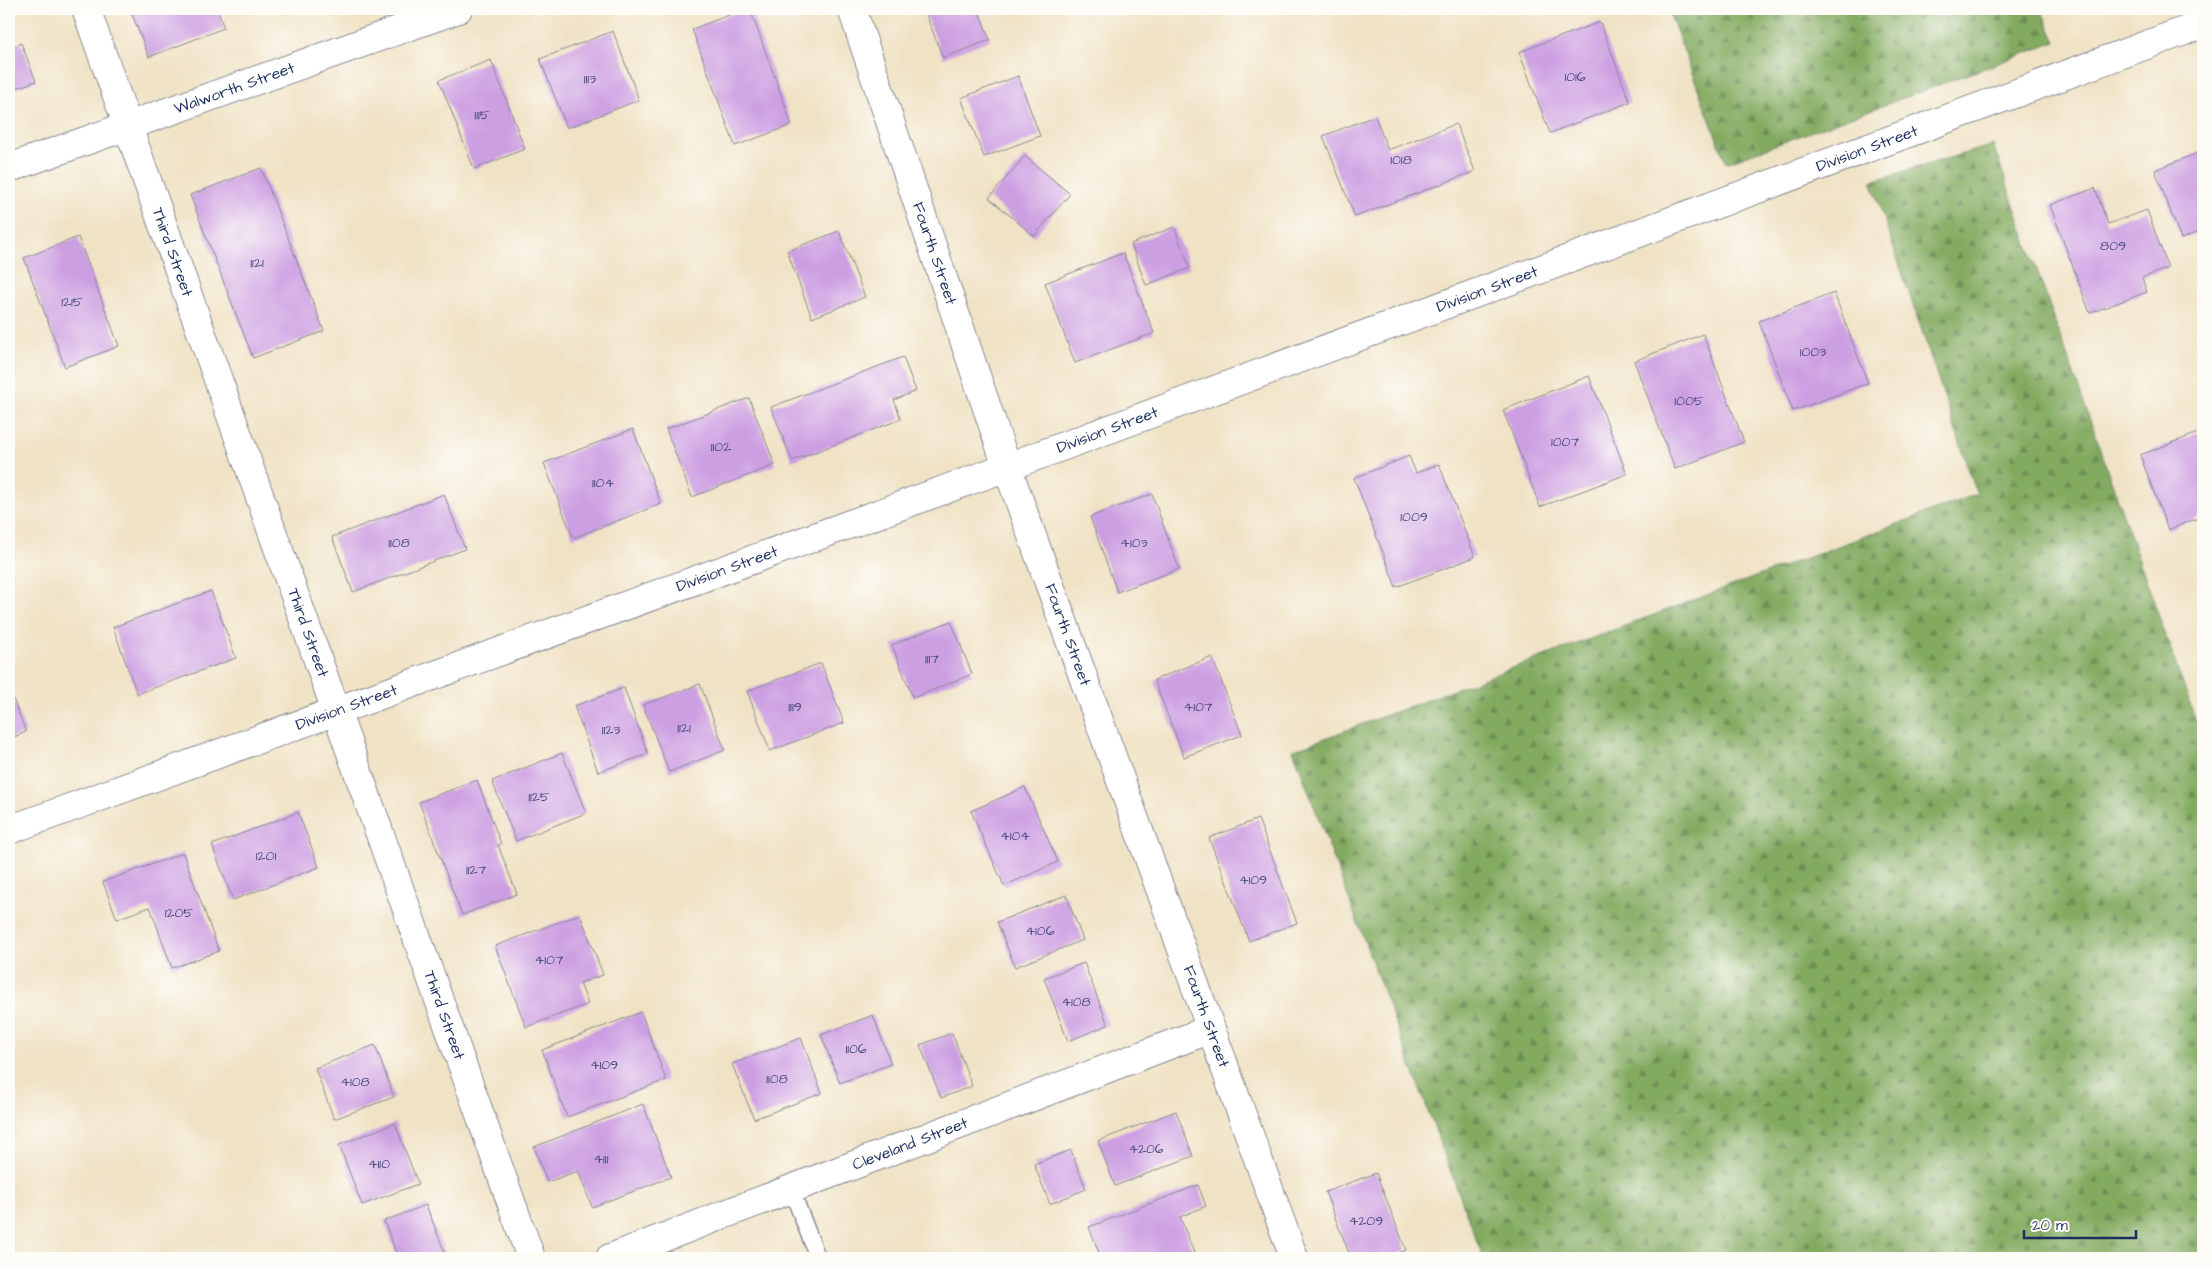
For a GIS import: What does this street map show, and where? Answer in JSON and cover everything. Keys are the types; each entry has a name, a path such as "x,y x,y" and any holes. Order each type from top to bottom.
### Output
{"street":[{"name":"Third Street","path":"86,9 129,124 531,1258"},
{"name":"Walworth Street","path":"9,168 458,9"},
{"name":"Fourth Street","path":"852,9 1007,467 1294,1258"},
{"name":"Division Street","path":"9,830 1007,467 2203,24"},
{"name":"Cleveland Street","path":"610,1258 1211,1029"}],"lane":[{"path":"791,1189 818,1258"}],"green space":[{"path":"1668,9 2041,9 2056,42 1726,163"},
{"path":"1993,145 2203,741 2203,1258 1483,1258 1293,750 1977,494 1871,181"}],"building":[{"path":"130,9 217,9 224,28 149,57"},
{"path":"745,9 750,9 792,125 735,146 692,29"},
{"path":"924,9 978,9 990,40 943,58"},
{"path":"1600,22 1630,102 1550,133 1519,52"},
{"path":"613,31 639,100 567,128 540,59"},
{"path":"21,43 36,81 9,91 9,48"},
{"path":"491,60 525,149 474,169 439,80"},
{"path":"1018,76 1040,136 984,157 961,98"},
{"path":"1375,116 1388,150 1456,124 1475,171 1355,217 1323,136"},
{"path":"2203,151 2203,230 2181,239 2155,170"},
{"path":"1025,156 1070,194 1034,236 989,198"},
{"path":"261,168 324,331 253,358 190,195"},
{"path":"2095,188 2108,224 2147,210 2168,268 2142,278 2147,292 2090,313 2050,205"},
{"path":"1174,227 1190,268 1146,285 1131,244"},
{"path":"839,231 865,297 812,318 787,251"},
{"path":"78,237 119,346 65,367 24,258"},
{"path":"1123,253 1154,333 1075,363 1045,283"},
{"path":"1834,293 1868,383 1793,411 1759,321"},
{"path":"1703,334 1744,442 1675,469 1634,361"},
{"path":"903,357 916,391 894,400 901,419 792,461 771,407"},
{"path":"1589,376 1627,474 1540,507 1503,410"},
{"path":"749,398 775,465 692,497 666,429"},
{"path":"633,429 661,504 573,538 544,463"},
{"path":"2203,431 2203,516 2168,530 2140,455"},
{"path":"1409,456 1416,473 1439,464 1475,557 1396,587 1354,478"},
{"path":"444,494 465,549 353,592 332,537"},
{"path":"1152,494 1179,569 1117,592 1090,517"},
{"path":"211,591 236,658 137,694 113,627"},
{"path":"951,621 972,674 913,698 892,645"},
{"path":"1212,657 1242,735 1184,757 1154,680"},
{"path":"821,663 844,723 770,751 747,691"},
{"path":"700,684 725,750 669,772 643,705"},
{"path":"624,688 648,754 598,772 574,706"},
{"path":"9,689 26,732 9,739"},
{"path":"562,753 586,813 516,841 492,781"},
{"path":"477,780 501,844 498,845 517,894 462,915 419,802"},
{"path":"1025,787 1058,862 1004,886 971,811"},
{"path":"298,812 319,867 233,900 212,845"},
{"path":"1258,819 1297,923 1249,941 1209,838"},
{"path":"183,853 219,951 172,968 150,907 117,919 103,882"},
{"path":"1066,895 1083,940 1015,967 997,922"},
{"path":"580,914 603,975 580,983 588,1004 526,1027 495,946"},
{"path":"1084,963 1108,1025 1068,1041 1044,978"},
{"path":"641,1012 666,1080 567,1117 542,1050"},
{"path":"873,1015 891,1064 840,1083 821,1035"},
{"path":"952,1033 972,1086 941,1098 920,1045"},
{"path":"801,1038 822,1093 754,1119 732,1064"},
{"path":"375,1045 394,1097 334,1119 315,1068"},
{"path":"643,1104 671,1177 592,1207 578,1171 547,1182 534,1147"},
{"path":"1176,1111 1193,1156 1115,1186 1098,1141"},
{"path":"395,1123 418,1184 362,1205 339,1145"},
{"path":"1071,1150 1086,1189 1050,1204 1034,1164"},
{"path":"1376,1173 1406,1250 1386,1258 1351,1258 1325,1192"},
{"path":"1198,1185 1206,1206 1180,1217 1196,1258 1101,1258 1089,1227"},
{"path":"426,1205 447,1258 398,1258 384,1221"}]}
